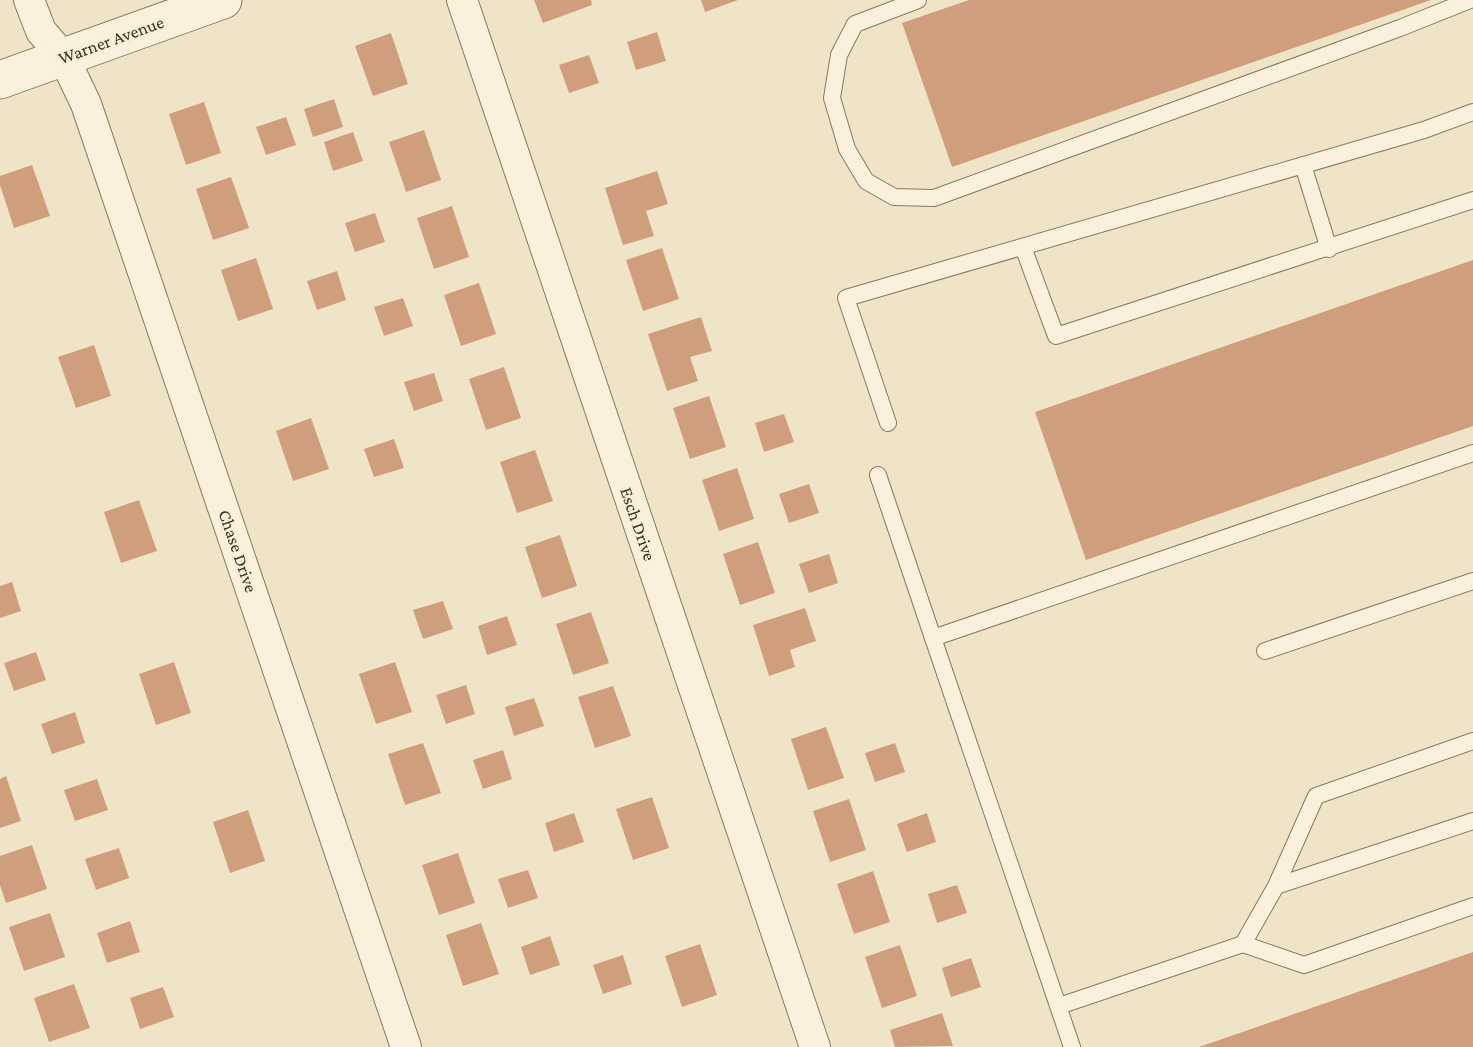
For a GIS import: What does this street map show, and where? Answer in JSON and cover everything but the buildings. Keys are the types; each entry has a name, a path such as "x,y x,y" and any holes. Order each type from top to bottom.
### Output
{"street":[{"name":"Chase Drive","path":"29,0 41,31 64,58 86,104 406,1047"},
{"name":"Warner Avenue","path":"0,80 223,0"},
{"name":"Esch Drive","path":"462,0 815,1047"}],"lane":[{"path":"918,0 855,24 839,55 832,98 847,149 866,181 894,197 934,198 1470,0"},
{"path":"888,423 846,298 1424,130 1473,112"},
{"path":"1303,165 1329,249"},
{"path":"1023,247 1056,336 1473,200"},
{"path":"933,638 1473,453"},
{"path":"878,475 1072,1047"},
{"path":"1265,651 1473,581"},
{"path":"1242,944 1276,886 1316,796 1473,741"},
{"path":"1276,886 1473,821"},
{"path":"1059,1006 1242,944 1304,965 1473,906"}]}
